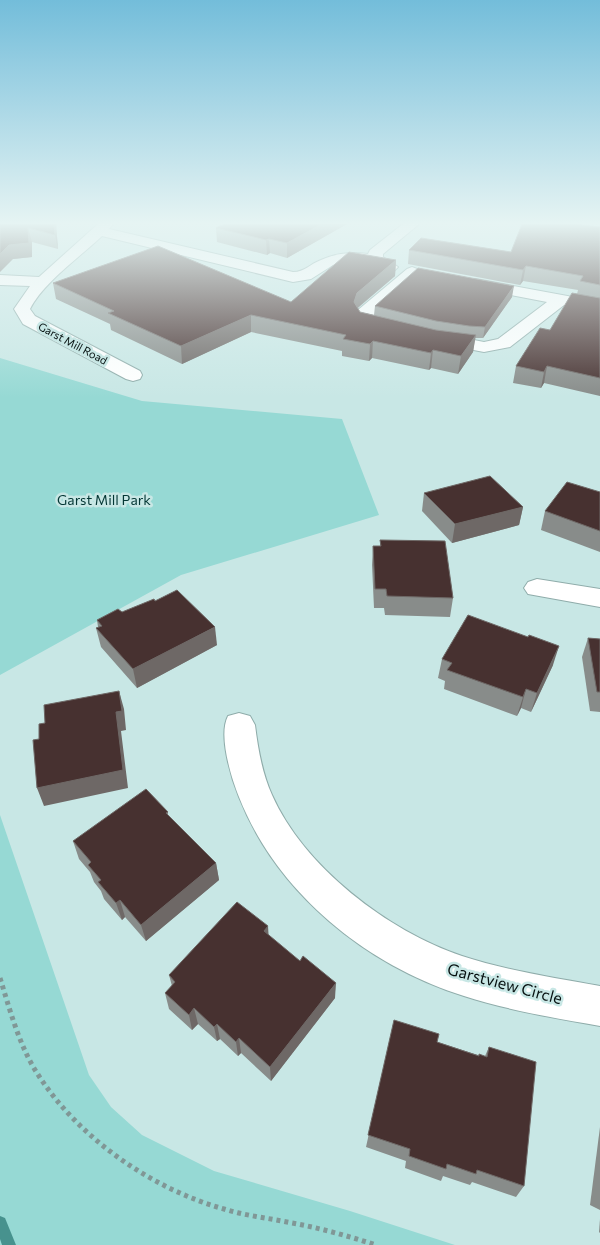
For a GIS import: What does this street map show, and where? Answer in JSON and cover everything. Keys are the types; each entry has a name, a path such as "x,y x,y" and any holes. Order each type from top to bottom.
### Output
{"street":[{"name":"Garst Mill Road","path":"44,282 23,304 24,316 134,375"},
{"path":"400,282 364,314 363,318 366,322 404,331"},
{"path":"471,282 600,307"},
{"path":"423,335 470,345 495,346 504,343 560,300"},
{"path":"538,588 600,598"},
{"name":"Garstview Circle","path":"238,725 244,762 258,802 280,842 312,881 352,917 401,949 461,975 544,996 600,1006"}],"path":[{"path":"0,978 16,1028 37,1073 62,1106 112,1152 167,1187 218,1208 343,1233 376,1245"}],"green space":[{"name":"Garst Mill Park","path":"0,358 142,401 342,419 379,515 181,575 0,675"},
{"path":"0,815 89,1075 111,1107 142,1135 214,1171 350,1211 455,1245 0,1245"}],"building":[{"path":"244,282 291,302 314,282 370,282 357,293 354,302 360,312 436,330 476,335 461,356 433,350 431,353 373,341 370,344 343,339 346,335 251,315 181,346 108,313 114,311 53,283"},
{"path":"402,282 493,282 514,286 485,327 436,321 375,306"},
{"path":"586,282 600,282 600,285"},
{"path":"572,293 600,298 600,378 547,366 544,372 516,366 540,328 550,330"},
{"path":"490,476 523,507 455,524 424,493"},
{"path":"567,482 600,492 600,531 545,511"},
{"path":"380,540 445,541 453,598 387,596 386,589 375,589 373,546 381,546"},
{"path":"177,590 215,627 133,669 96,628 102,626 97,620 118,609 122,612 154,599 155,601"},
{"path":"468,615 559,646 537,693 526,689 523,697 447,670 452,663 442,659"},
{"path":"588,638 600,639 600,692 597,692"},
{"path":"119,691 122,711 116,712 123,770 37,788 33,740 39,739 39,724 45,723 44,705"},
{"path":"146,789 168,812 166,813 216,863 141,925 120,900 116,903 98,882 101,880 88,865 91,862 73,841"},
{"path":"237,902 268,926 264,931 300,961 303,956 336,983 270,1067 239,1038 236,1042 217,1024 214,1027 194,1008 189,1015 165,993 175,982 169,975"},
{"path":"394,1020 439,1034 437,1042 479,1056 479,1054 487,1057 489,1047 536,1062 524,1186 477,1170 476,1174 447,1164 446,1169 409,1156 410,1149 368,1135"}],"waterway":[{"path":"0,1223 9,1245"}]}
